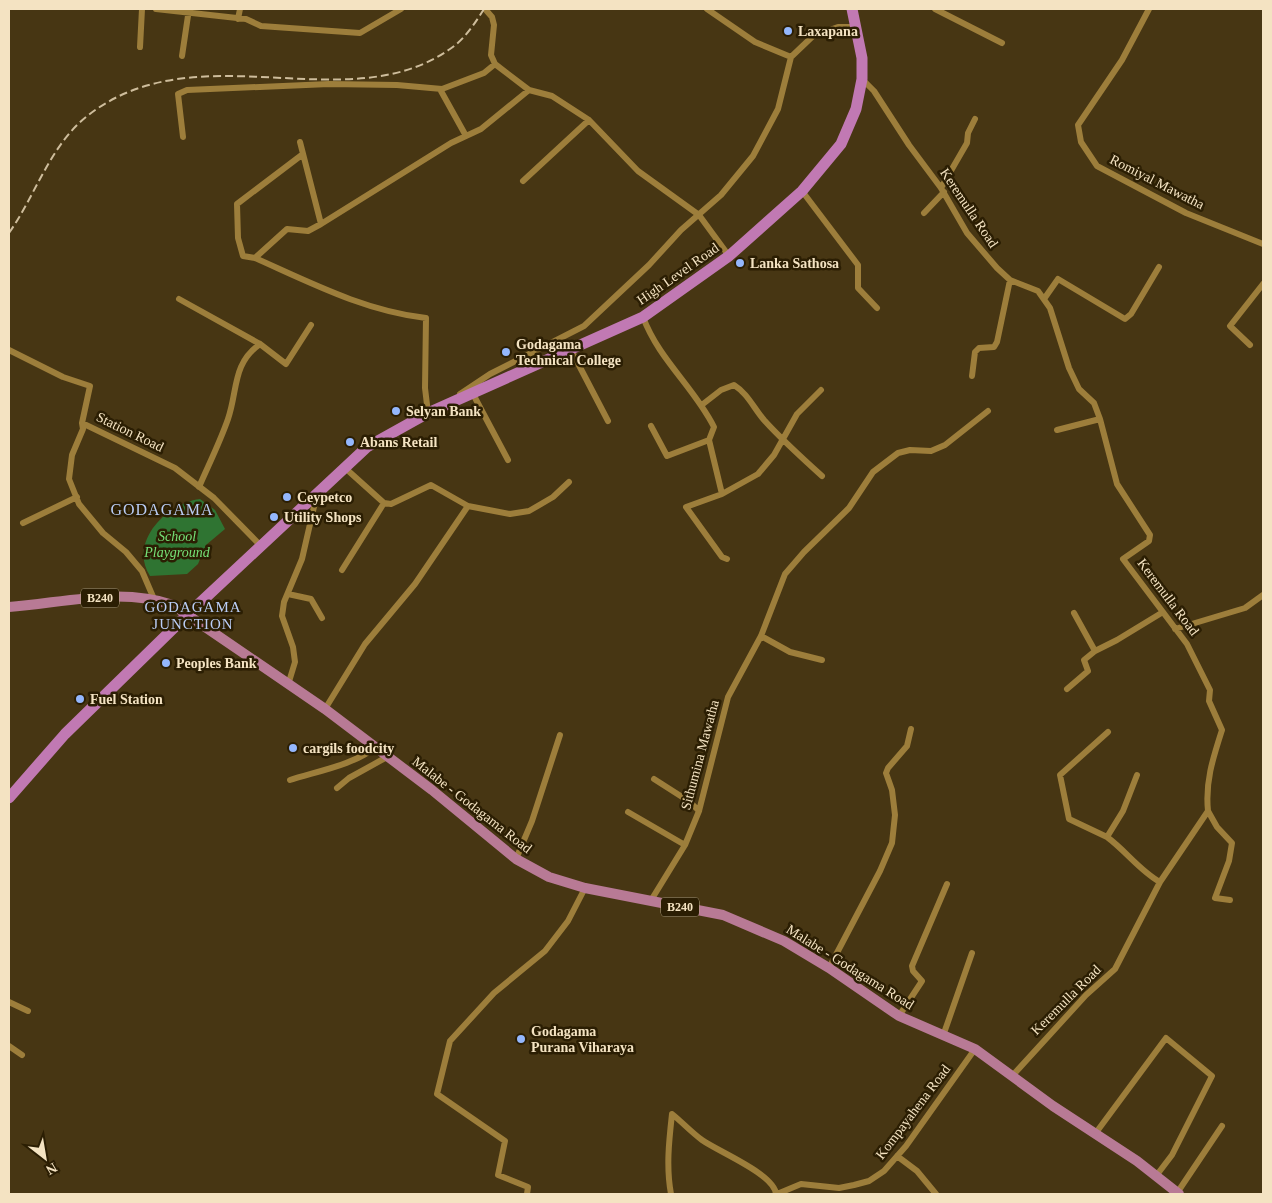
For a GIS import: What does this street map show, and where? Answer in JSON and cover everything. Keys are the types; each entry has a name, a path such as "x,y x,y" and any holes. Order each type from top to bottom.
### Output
{"highway":[{"name":"High Level Road","path":"9,798 65,734 187,616 316,498 344,467 384,436 433,411 644,317 729,256 802,191 841,144 856,109 862,79 862,58 852,9"}],"main road":[{"name":"B240","path":"9,607 117,596 154,599 173,605 187,616"},
{"name":"Malabe - Godagama Road","path":"187,616 324,709 432,790 516,859 549,877 585,888 722,915 784,941 829,968 899,1016 975,1049 1013,1074 1053,1106 1156,1176 1178,1194"}],"street":[{"path":"140,48 142,9"},
{"path":"156,9 189,10 246,19 261,26 360,32 401,9"},
{"path":"238,19 240,9"},
{"path":"485,9 492,17 494,25 491,56 495,64 530,90 552,96 589,120 638,171 699,215 729,256"},
{"path":"707,9 755,42 791,57"},
{"path":"935,9 1002,43"},
{"name":"Romiyal Mawatha","path":"1149,9 1122,60 1078,125 1081,142 1097,166 1186,213 1263,244"},
{"path":"182,56 189,10"},
{"path":"302,154 237,204 238,238 243,256 255,258 355,303 400,315 426,318 425,388 433,411 490,374 584,326 649,265 681,230 721,195 753,156 778,109 791,57 813,36 838,27 856,27"},
{"path":"184,137 178,94 187,90 329,84 397,84 442,89 484,73 495,64"},
{"name":"Keremulla Road","path":"862,79 874,91 909,145 942,190 967,233 1010,280 1038,291 1044,299 1056,322 1069,368 1079,388 1094,403 1117,484 1150,535 1149,541 1124,559 1187,644 1210,690 1209,701 1222,730 1208,773 1206,792 1208,811 1217,827 1232,843 1229,861 1215,898 1230,900"},
{"path":"442,89 441,91 466,136"},
{"path":"255,258 287,229 308,231 321,224 451,143 481,129 530,90"},
{"path":"924,213 942,190 967,143 968,133 975,118"},
{"path":"524,181 589,120"},
{"path":"300,142 321,224"},
{"path":"802,191 858,265 858,288 877,308"},
{"path":"1044,299 1058,279 1125,319 1131,314 1159,267"},
{"path":"972,376 975,352 979,348 994,347 997,342 1010,280"},
{"path":"1250,345 1230,326 1263,284"},
{"path":"179,299 260,344 286,364 311,325"},
{"path":"644,317 650,334 660,352 703,404 714,427 709,440 722,494"},
{"path":"199,487 229,418 240,366 248,353 260,344"},
{"name":"Station Road","path":"9,350 63,377 90,386 82,423 175,468 214,498 262,547"},
{"path":"571,350 608,421"},
{"path":"703,404 721,390 734,385 744,391 762,418 782,440 822,476"},
{"path":"727,559 722,557 686,507 722,494 758,474 774,455 798,414 821,390"},
{"path":"474,394 508,460"},
{"name":"Sithumina Mawatha","path":"650,902 684,845 699,810 728,697 762,636 785,574 849,508 873,472 898,453 910,450 931,452 944,445 988,411"},
{"path":"1057,430 1100,419"},
{"path":"82,423 83,429 72,455 69,479 76,497 79,504 103,533 126,552 142,570 154,599"},
{"path":"651,426 667,456 709,440"},
{"path":"344,467 384,503 390,504 431,485 468,506 510,514 529,511 553,497 569,482"},
{"path":"23,524 76,497"},
{"path":"288,684 295,662 293,647 282,616 284,602 302,559 316,498"},
{"path":"342,570 384,503"},
{"path":"324,709 365,644 415,584 468,506"},
{"path":"288,594 312,599 322,618"},
{"path":"1175,629 1245,608 1263,595"},
{"path":"1067,689 1088,671 1084,660 1095,650 1117,640 1163,612"},
{"path":"1074,613 1095,650"},
{"path":"762,636 790,652 822,660"},
{"path":"829,968 880,871 892,843 894,815 892,790 886,773 907,746 911,729"},
{"path":"1108,732 1060,775 1069,819 1107,837 1125,851 1146,874 1160,882"},
{"path":"516,859 532,821 560,735"},
{"path":"290,780 369,753 375,747"},
{"path":"336,788 349,778 387,758"},
{"path":"1107,837 1123,811 1137,775"},
{"path":"654,778 699,810"},
{"name":"Keremulla Road","path":"1013,1074 1086,995 1115,969 1160,882 1208,811"},
{"path":"628,812 684,845"},
{"path":"899,1016 922,981 913,971 912,966 947,884"},
{"path":"527,1194 528,1187 498,1175 505,1141 437,1094 450,1041 494,993 545,951 568,921 585,888"},
{"path":"943,1036 972,953"},
{"path":"9,1002 28,1011"},
{"path":"1096,1134 1166,1038 1212,1076 1172,1155 1156,1176"},
{"path":"9,1046 22,1055"},
{"name":"Kompayahena Road","path":"777,1194 801,1184 839,1188 869,1181 884,1171 975,1049"},
{"path":"671,1194 668,1177 668,1150 672,1114 702,1140 765,1178 776,1188 777,1194"},
{"path":"1178,1194 1222,1126"},
{"path":"897,1156 917,1171 936,1194"}],"green space":[{"name":"School Playground","path":"200,499 215,510 225,529 206,545 198,564 187,574 150,576 144,563 144,550 147,538 154,526 175,508 187,502"}],"railway":[{"path":"9,233 62,142 73,129 86,117 129,92 174,80 222,76 318,79 365,78 409,69 450,49 469,30 484,9"}],"place":[{"name":"Laxapana","path":"788,31"},
{"name":"Lanka Sathosa","path":"740,263"},
{"name":"Godagama Technical College","path":"506,352"},
{"name":"Selyan Bank","path":"396,411"},
{"name":"Abans Retail","path":"350,442"},
{"name":"Ceypetco","path":"287,497"},
{"name":"Utility Shops","path":"274,517"},
{"name":"Peoples Bank","path":"166,663"},
{"name":"Fuel Station","path":"80,699"},
{"name":"cargils foodcity","path":"293,748"},
{"name":"Godagama Purana Viharaya","path":"521,1039"}],"district":[{"name":"GODAGAMA","path":"162,509"},
{"name":"GODAGAMA JUNCTION","path":"193,616"}]}
